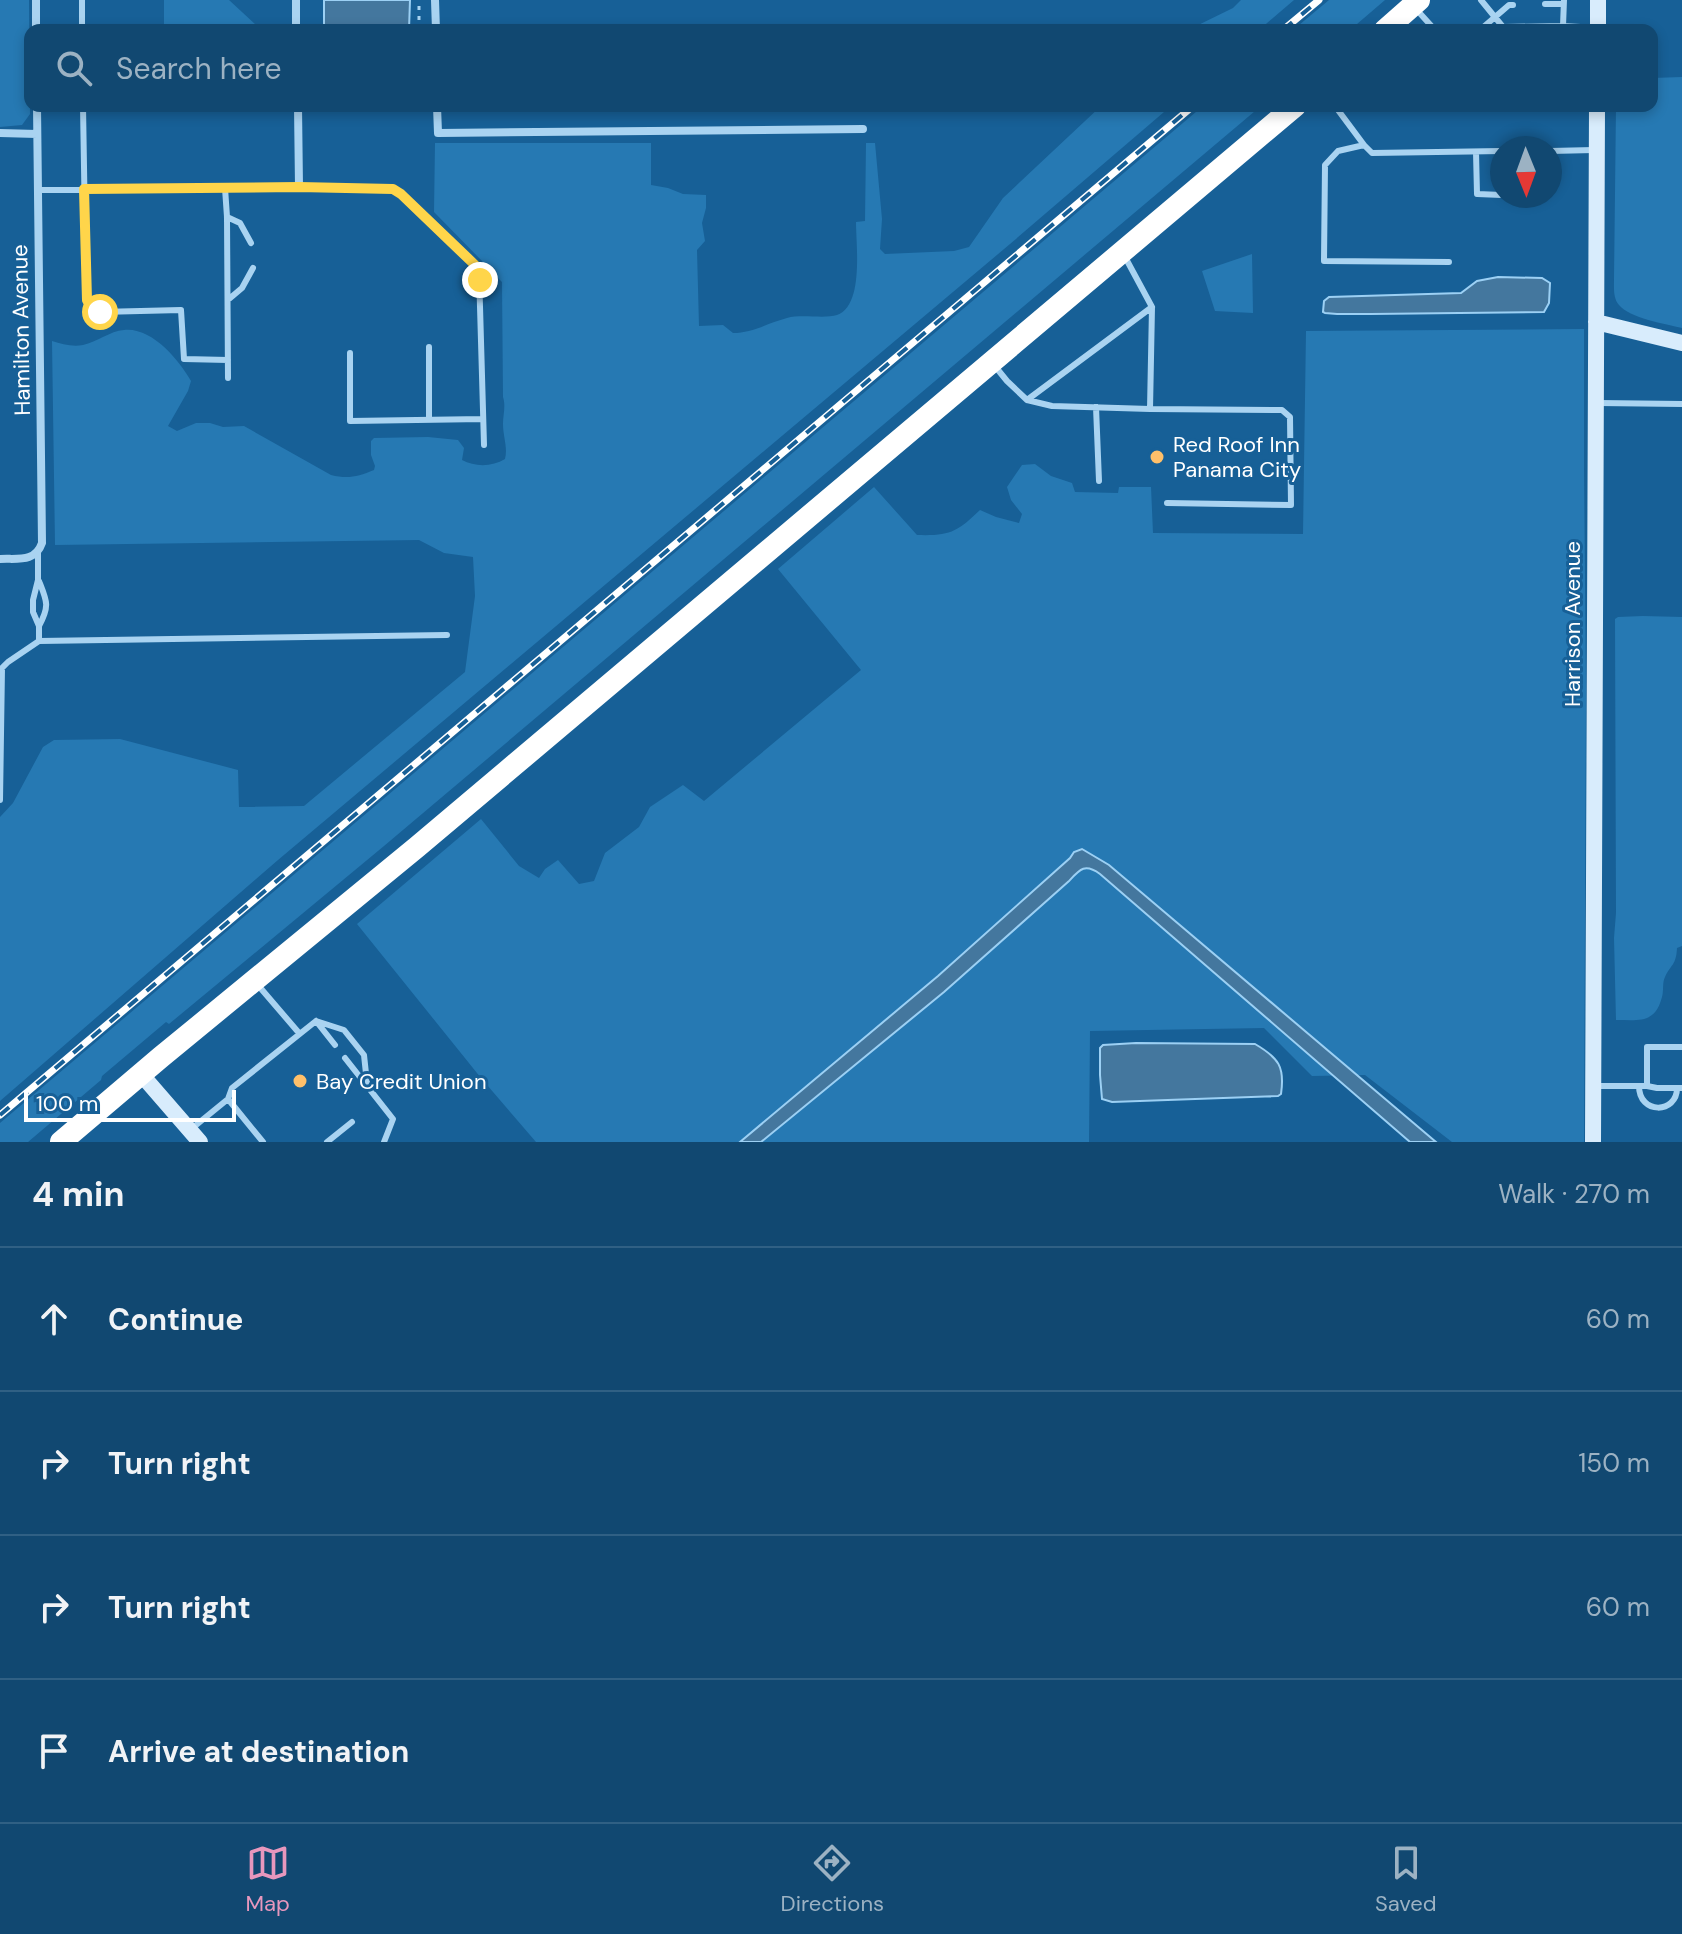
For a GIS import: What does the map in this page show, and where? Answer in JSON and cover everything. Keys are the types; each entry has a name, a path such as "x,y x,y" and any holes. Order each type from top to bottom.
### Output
{"highway":[{"path":"1392,24 1416,3"},
{"path":"64,1139 417,847 1288,112"}],"street":[{"path":"36,0 36,24"},
{"path":"296,0 296,24"},
{"path":"435,0 436,24"},
{"path":"1598,0 1598,24"},
{"name":"Hamilton Avenue","path":"37,112 42,535 38,552"},
{"path":"298,112 299,187"},
{"path":"437,112 438,133 863,129"},
{"name":"Harrison Avenue","path":"1593,1142 1597,112"},
{"path":"0,133 37,134"},
{"path":"1596,322 1682,343"},
{"path":"0,559 29,558 38,552"},
{"path":"141,1074 195,1136"}],"lane":[{"path":"82,0 82,24"},
{"path":"1481,0 1501,24"},
{"path":"1545,4 1564,2 1563,24"},
{"path":"1416,3 1431,24"},
{"path":"1486,24 1513,5"},
{"path":"83,112 86,288 92,309 100,312 181,310 184,359 228,360"},
{"path":"1339,112 1372,153 1490,151"},
{"path":"1364,145 1338,151 1325,165 1324,261 1449,262"},
{"path":"1562,151 1597,150"},
{"path":"1476,152 1477,194 1490,195"},
{"path":"225,188 228,378"},
{"path":"38,190 393,189 475,265 480,280 484,445"},
{"path":"227,217 240,223 251,243"},
{"path":"1123,251 1152,307 1150,409"},
{"path":"228,300 242,288 253,268"},
{"path":"1027,400 1152,307"},
{"path":"429,347 429,420"},
{"path":"350,353 350,421 483,419"},
{"path":"992,362 1027,400 1052,406 1282,410 1290,417 1291,505 1167,503"},
{"path":"1595,403 1682,404"},
{"path":"1096,407 1099,481"},
{"path":"38,552 33,612 39,626 39,641"},
{"path":"38,580 47,601 46,613 39,626"},
{"path":"0,800 2,668 39,641 447,635"},
{"path":"255,980 299,1033"},
{"path":"195,1136 228,1099 232,1088 316,1021"},
{"path":"316,1021 335,1045"},
{"path":"316,1021 344,1030 364,1055 367,1086"},
{"path":"1647,1086 1647,1047 1682,1047"},
{"path":"345,1058 393,1119 384,1142"},
{"path":"1593,1086 1639,1086 1647,1086 1679,1088 1673,1102 1657,1107 1641,1100 1639,1086"},
{"path":"228,1099 263,1142"},
{"path":"327,1142 352,1122"}],"path":[{"path":"419,0 419,24"}],"shaded area":[{"path":"0,0 29,0 29,24 24,24 24,112 30,114 22,125 0,127"},
{"path":"164,0 229,0 255,24 164,24"},
{"path":"324,0 410,0 409,24 324,24"},
{"path":"1241,0 1294,0 1266,24 1200,24 1233,8"},
{"path":"1329,0 1385,0 1357,24 1300,24"},
{"path":"1682,77 1682,328 1648,320 1624,310 1616,299 1614,286 1616,112 1658,112 1658,78"},
{"path":"1095,112 1164,112 278,860 0,1101 0,817 13,803 43,747 54,740 120,739 238,770 239,807 304,806 465,672 475,596 473,557 444,553 419,540 55,545 52,341 79,346 124,330 145,334 164,346 191,381 168,426 177,431 196,423 244,426 331,475 352,477 374,470 371,441 374,438 458,440 464,448 462,460 489,465 505,459 506,450 502,282 487,272 482,261 434,212 435,143 651,143 651,185 683,194 706,195 702,223 705,241 697,250 699,326 723,325 733,333 793,317 837,315 846,309 857,274 856,222 865,221 866,143 875,143 882,219 880,249 885,254 954,251 969,247 1003,198"},
{"path":"1196,112 1254,112 384,846 169,1024 166,1022 28,1142 0,1142 0,1123"},
{"path":"1252,254 1253,313 1215,311 1202,271"},
{"path":"1498,277 1542,278 1550,283 1549,303 1544,312 1323,312 1324,301 1329,297 1461,293 1477,281"},
{"path":"1584,329 1584,1142 1452,1142 1365,1075 1312,1076 1264,1028 1090,1031 1089,1142 536,1142 357,924 481,819 519,866 539,878 545,869 558,860 579,884 594,881 605,853 639,827 650,807 683,785 704,801 861,670 778,569 874,487 917,535 952,531 980,510 1019,523 1022,514 1011,500 1007,487 1022,465 1035,464 1051,476 1072,483 1075,492 1118,493 1119,487 1151,487 1153,533 1303,534 1306,331"},
{"path":"1682,617 1682,946 1677,948 1674,962 1665,977 1662,997 1655,1012 1645,1019 1616,1020 1615,619"},
{"path":"1082,849 1109,865 1436,1142 1410,1142 1100,874 1086,868 1076,873 944,992 761,1142 740,1142 938,976 1074,852"},
{"path":"1255,1044 1278,1064 1282,1077 1281,1094 1112,1102 1102,1099 1100,1048 1103,1045"}],"railway":[{"path":"1290,24 1319,0"},
{"path":"0,1115 1186,112"}],"place":[{"name":"Red Roof Inn Panama City","path":"1157,457"},
{"name":"Bay Credit Union","path":"300,1081"}],"route":[{"path":"100,312 92,309 87,300 84,189 393,189 475,265 480,280"}]}
